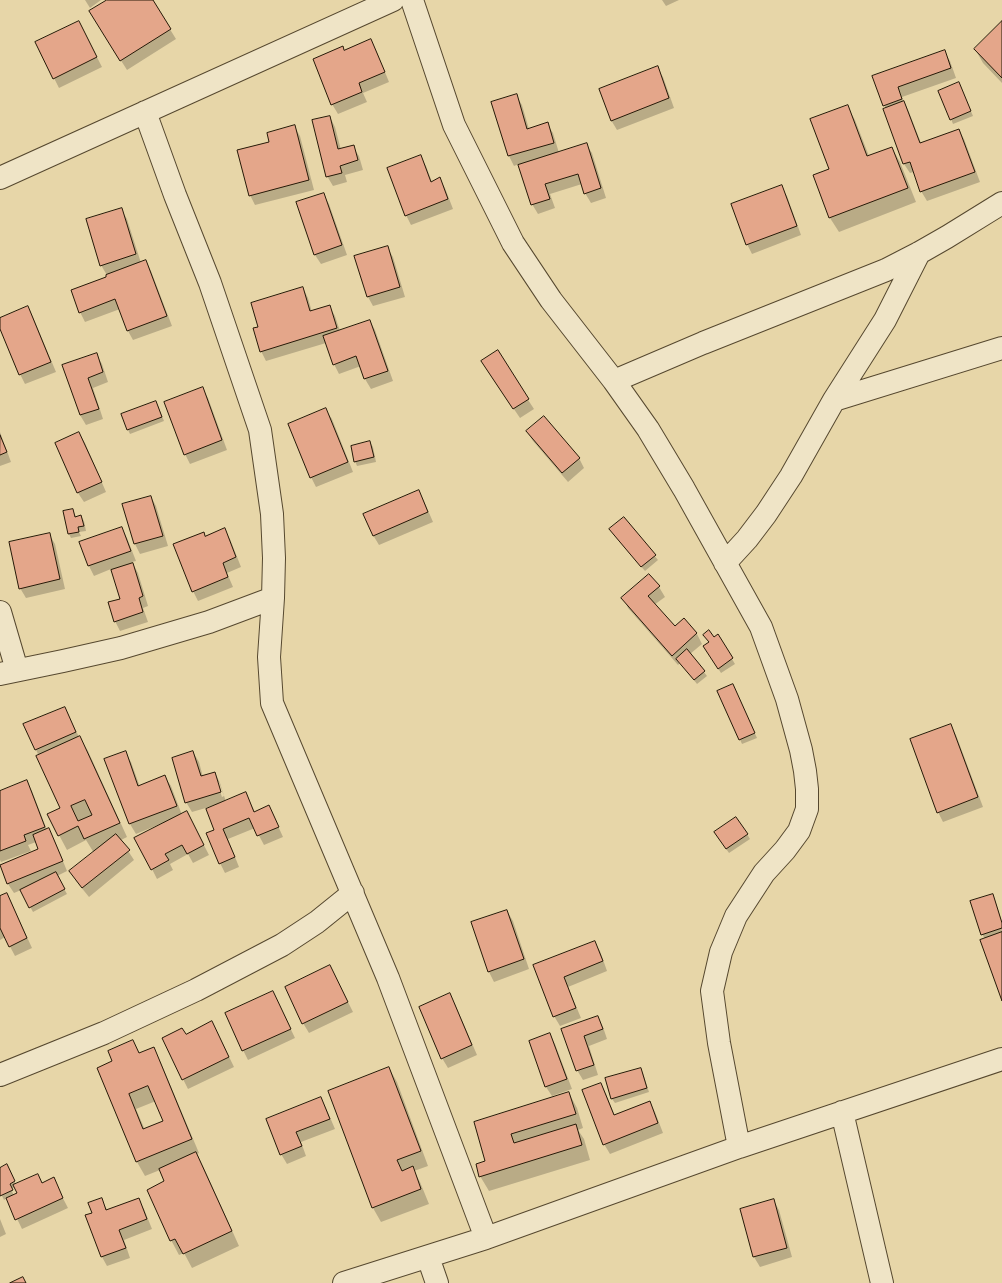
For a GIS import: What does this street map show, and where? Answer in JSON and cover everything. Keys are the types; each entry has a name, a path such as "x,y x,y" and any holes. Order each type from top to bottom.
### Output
{"street":[{"path":"0,178 393,0"},
{"path":"412,0 454,125 513,243 551,300 614,381 648,429 684,489 761,627 787,699 801,750 807,789 807,808 799,831 785,850 764,873 736,916 721,952 712,991 739,1147"},
{"path":"145,112 175,195 210,283 260,430 272,514 274,558 269,656 272,703 388,978 486,1238"},
{"path":"614,381 703,343 886,270 919,253 1002,203"},
{"path":"725,563 747,540 766,514 790,476 834,400 885,320 919,253"},
{"path":"834,400 1002,348"},
{"path":"0,612 9,672 63,662 121,648 210,622 273,598"},
{"path":"0,1075 104,1033 222,977 282,945 317,922 353,894"},
{"path":"344,1283 486,1238 739,1147 1002,1059"},
{"path":"842,1112 882,1283"},
{"path":"428,1256 437,1283"}],"building":[{"path":"107,0 153,0 171,29 120,61 89,11"},
{"path":"79,21 97,57 53,79 35,42"},
{"path":"1002,21 1002,78 974,49"},
{"path":"371,39 385,72 359,83 362,92 331,105 313,59 343,46 344,50"},
{"path":"945,50 951,68 898,87 902,99 883,106 872,76"},
{"path":"658,66 669,98 611,121 599,89"},
{"path":"959,82 971,111 950,120 938,91"},
{"path":"517,94 527,129 548,122 554,143 508,156 491,102"},
{"path":"904,101 920,143 959,129 975,172 920,192 910,162 903,164 883,109"},
{"path":"848,105 867,156 892,147 908,188 829,218 813,175 829,169 810,119"},
{"path":"330,116 338,149 354,145 358,160 340,166 342,173 326,177 312,120"},
{"path":"295,125 309,180 249,196 237,150 269,142 267,133"},
{"path":"587,143 601,188 584,194 578,174 545,184 550,199 531,205 518,165"},
{"path":"421,155 431,182 440,177 448,199 405,216 387,168"},
{"path":"782,185 797,226 746,245 731,204"},
{"path":"324,193 342,245 314,255 296,202"},
{"path":"122,208 136,254 100,266 86,219"},
{"path":"388,246 400,287 367,297 354,256"},
{"path":"146,260 167,316 127,331 115,299 79,313 71,290"},
{"path":"303,287 310,311 330,305 337,328 260,352 253,328 258,327 251,303"},
{"path":"28,306 51,362 19,375 0,329 0,318"},
{"path":"370,320 388,371 364,379 356,356 333,365 323,336"},
{"path":"498,350 529,399 513,409 481,361"},
{"path":"97,353 103,372 88,378 99,409 80,415 62,365"},
{"path":"203,387 222,440 184,455 164,402"},
{"path":"156,401 162,417 127,430 121,414"},
{"path":"326,408 348,462 310,478 288,424"},
{"path":"544,416 580,458 562,473 526,431"},
{"path":"79,432 102,482 77,493 55,443"},
{"path":"0,435 7,452 0,455"},
{"path":"370,441 374,457 354,462 351,446"},
{"path":"419,490 428,512 373,536 363,514"},
{"path":"151,496 163,536 134,544 122,504"},
{"path":"73,509 75,517 81,515 84,526 78,527 79,532 68,534 63,511"},
{"path":"624,517 656,555 641,567 609,529"},
{"path":"122,527 131,551 88,566 79,542"},
{"path":"225,528 236,557 223,563 228,577 192,592 173,544 204,532 205,536"},
{"path":"50,533 60,579 19,589 9,542"},
{"path":"133,563 143,596 139,598 143,612 114,622 108,602 120,599 111,570"},
{"path":"649,574 660,586 648,596 675,626 684,618 697,633 672,656 621,598"},
{"path":"709,630 714,637 718,634 733,658 718,669 703,646 709,642 703,635"},
{"path":"687,649 705,671 694,680 676,659"},
{"path":"733,684 755,733 739,740 717,691"},
{"path":"65,707 76,732 35,750 23,724"},
{"path":"951,724 978,797 937,813 910,739"},
{"path":"80,736 120,823 84,839 78,826 58,836 47,814 60,808 36,756","holes":["85,800 92,815 78,821 71,806"]},
{"path":"126,751 138,786 165,775 177,806 129,824 104,759"},
{"path":"193,751 201,776 215,772 221,792 185,803 172,758"},
{"path":"27,780 45,827 24,835 26,841 0,851 0,791"},
{"path":"246,792 254,812 269,805 279,827 257,836 249,818 223,829 235,857 219,864 206,833 214,830 206,809"},
{"path":"187,811 204,845 187,854 182,845 165,854 169,860 151,870 134,838"},
{"path":"736,817 748,834 726,849 714,832"},
{"path":"49,828 63,861 7,884 0,865 38,849 33,835"},
{"path":"116,834 130,850 82,888 69,871"},
{"path":"56,872 65,889 29,908 20,890"},
{"path":"7,893 27,938 9,947 0,928 0,896"},
{"path":"993,894 1002,923 1002,928 981,935 970,901"},
{"path":"507,910 524,959 488,972 471,922"},
{"path":"1002,932 1002,1001 980,940"},
{"path":"595,941 603,961 564,977 576,1008 553,1017 533,965"},
{"path":"330,965 348,1002 302,1024 285,987"},
{"path":"273,991 291,1029 242,1051 225,1013"},
{"path":"450,993 472,1045 441,1059 419,1007"},
{"path":"598,1016 603,1029 584,1036 594,1065 576,1071 561,1029"},
{"path":"212,1021 229,1057 182,1080 162,1038 182,1028 186,1034"},
{"path":"550,1033 567,1079 545,1087 529,1041"},
{"path":"133,1040 139,1053 154,1047 192,1139 136,1162 97,1068 112,1061 108,1051","holes":["148,1086 163,1121 143,1129 129,1094"]},
{"path":"389,1067 421,1151 397,1160 402,1171 413,1166 421,1189 372,1208 328,1091"},
{"path":"641,1068 647,1088 611,1099 605,1078"},
{"path":"601,1083 614,1115 650,1101 658,1123 603,1145 582,1090"},
{"path":"569,1092 576,1114 511,1134 514,1143 576,1124 582,1145 479,1177 476,1164 485,1161 474,1122"},
{"path":"321,1097 330,1119 296,1132 302,1146 280,1155 266,1119"},
{"path":"196,1152 232,1231 183,1254 175,1239 170,1241 147,1190 164,1181 159,1169"},
{"path":"7,1164 15,1181 10,1184 13,1190 0,1196 0,1168"},
{"path":"38,1174 42,1183 54,1177 63,1198 15,1220 6,1198 17,1193 13,1185"},
{"path":"102,1198 106,1210 139,1198 147,1219 119,1230 126,1248 101,1257 85,1215 92,1213 88,1203"},
{"path":"774,1199 787,1248 753,1257 740,1209"},
{"path":"23,1277 26,1283 10,1283"}]}
